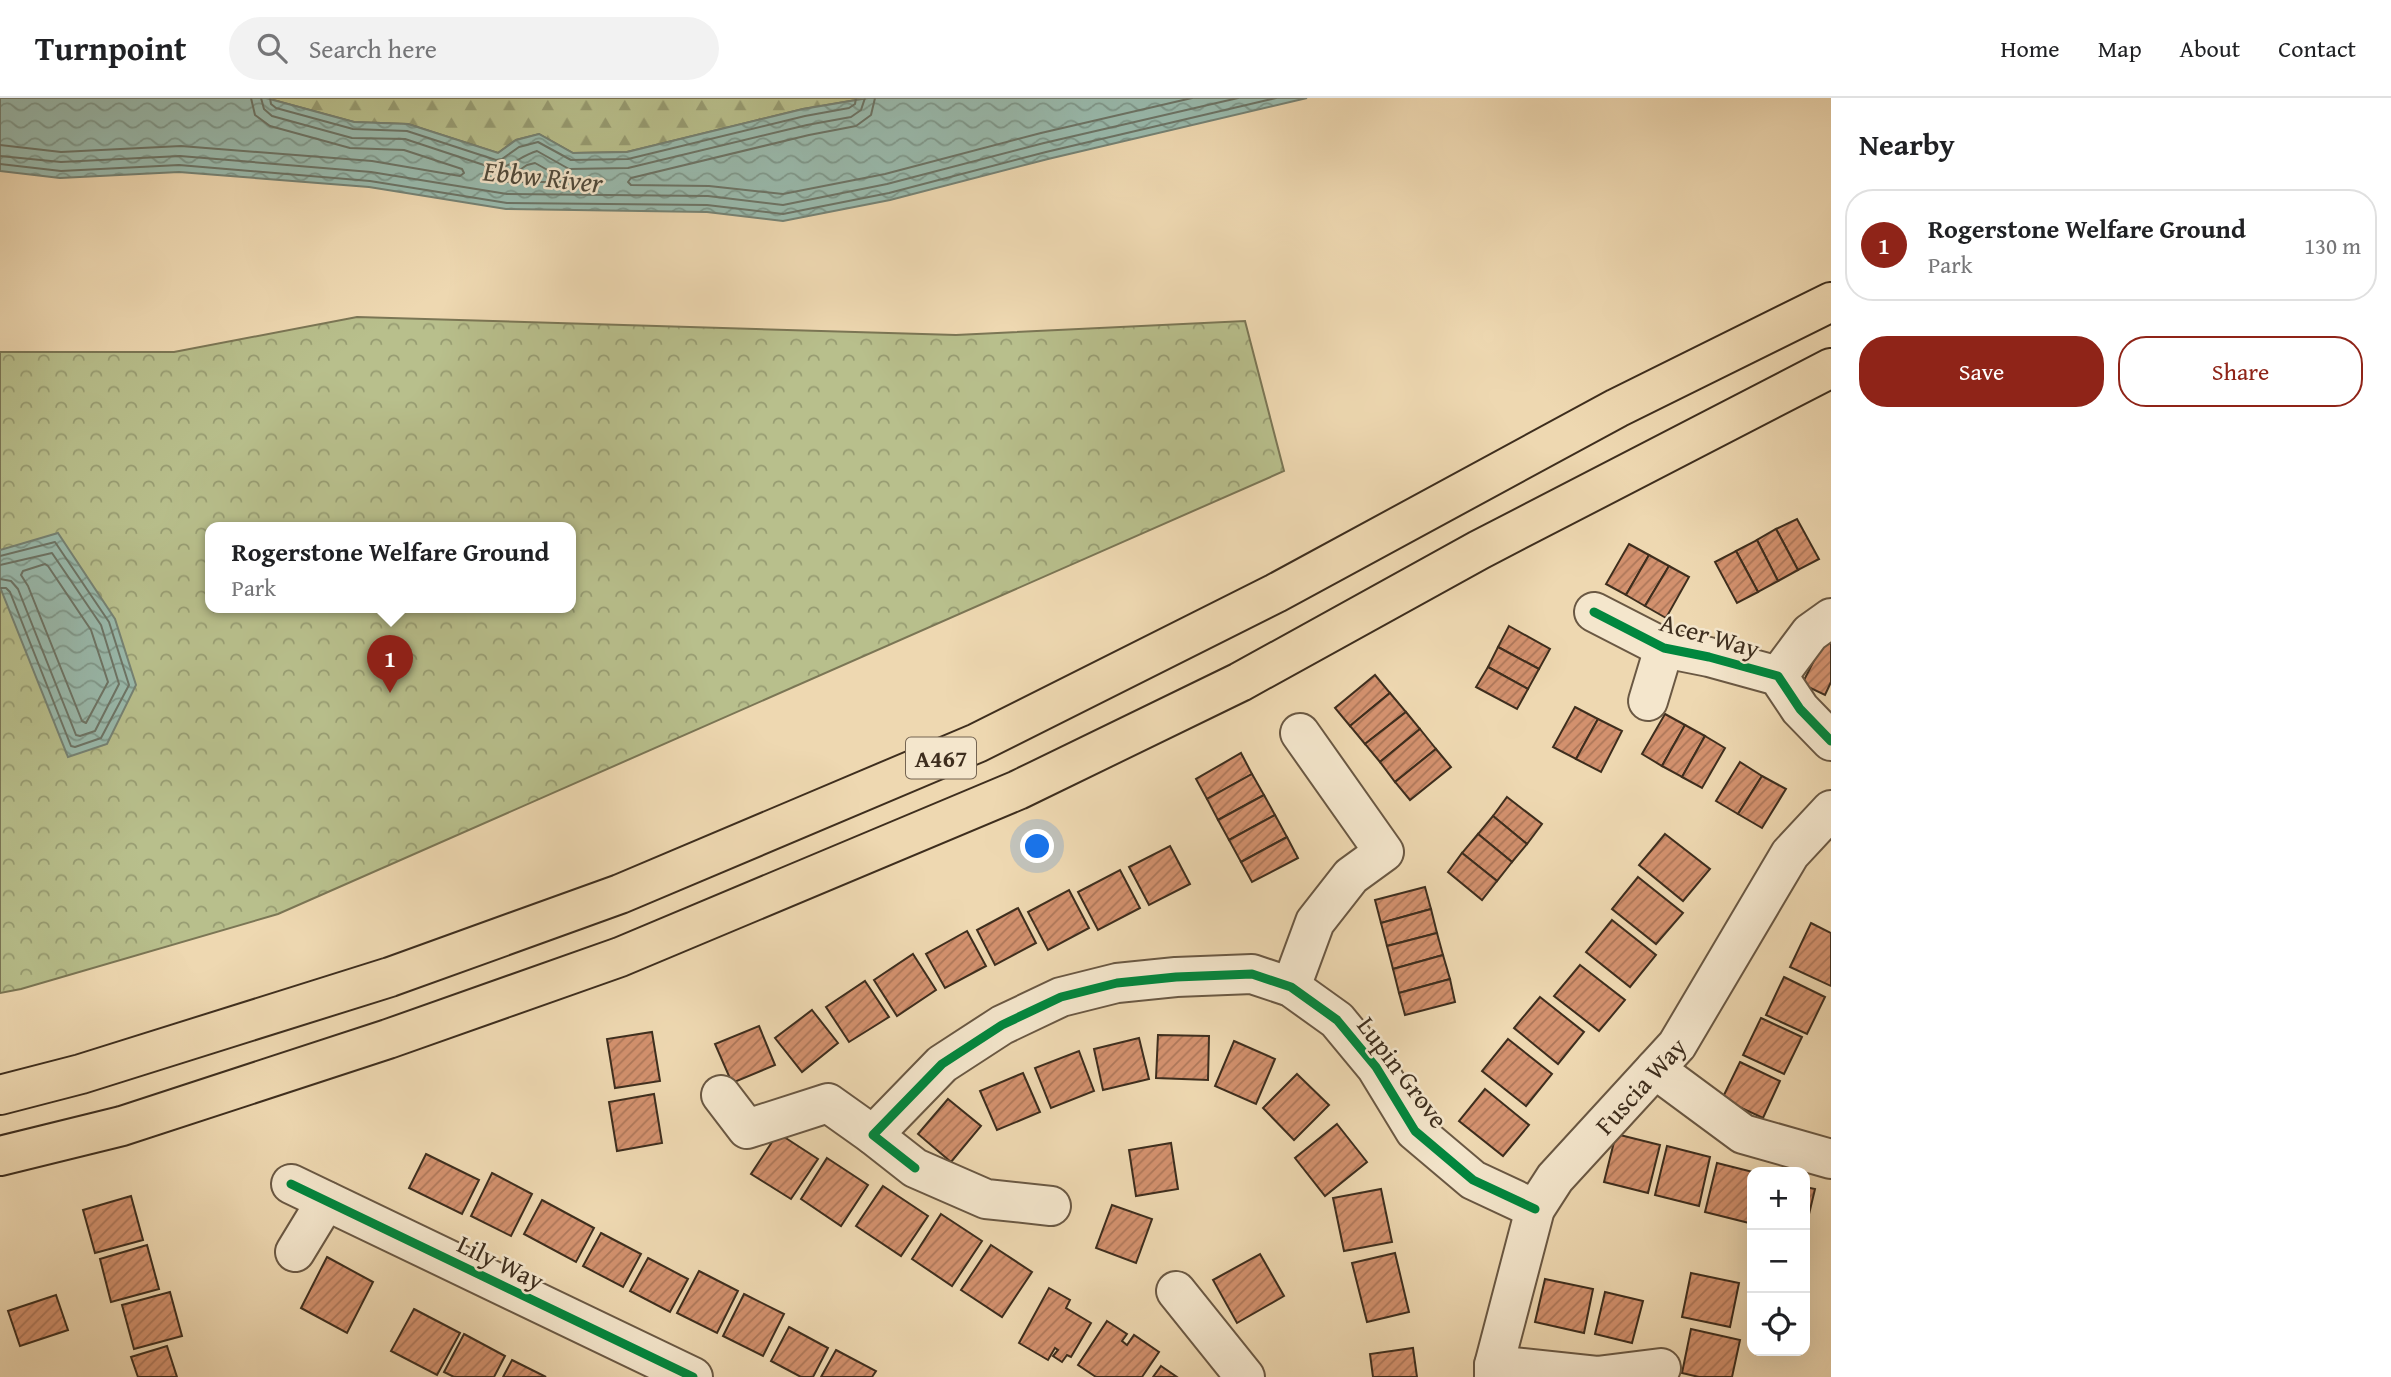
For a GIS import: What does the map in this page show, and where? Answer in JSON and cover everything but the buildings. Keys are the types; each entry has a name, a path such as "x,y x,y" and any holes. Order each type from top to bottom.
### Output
{"main road":[{"name":"A467","path":"0,1095 81,1074 390,977 582,908 976,743 1276,593 1617,408 1831,302"},
{"name":"A467","path":"0,1156 122,1126 388,1038 620,957 1018,790 1240,682 1479,550 1831,368"}],"street":[{"name":"Acer Way","path":"1594,612 1664,648 1778,676 1800,709 1831,741"},
{"path":"1778,676 1810,633 1831,618"},
{"path":"1648,701 1664,648"},
{"path":"1291,987 1315,922 1351,876 1384,852 1300,733"},
{"name":"Fuscia Way","path":"1494,1371 1535,1209 1555,1178 1677,1045 1790,854 1831,810"},
{"name":"Lupin Grove","path":"873,1135 942,1064 1002,1025 1061,997 1117,983 1252,974 1291,987 1337,1020 1376,1067 1415,1131 1473,1180 1535,1209"},
{"path":"1655,1069 1743,1134 1831,1159"},
{"path":"721,1095 747,1129 828,1103 915,1168 986,1199 1051,1206"},
{"name":"Lily Way","path":"291,1184 693,1377"},
{"path":"295,1252 326,1201"},
{"path":"1176,1291 1245,1377"},
{"path":"1494,1371 1597,1376 1661,1368"}],"green space":[{"path":"266,98 868,98 803,109 627,152 573,153 539,134 516,140 498,153 408,124 354,122"},
{"path":"357,317 956,335 1245,321 1284,471 278,914 0,993 0,352 174,352"}],"water":[{"name":"Ebbw River","path":"0,98 266,98 354,122 408,124 498,153 516,140 539,134 573,153 627,152 803,109 868,98 1307,98 1048,159 890,200 783,221 707,212 506,209 369,187 179,172 60,178 0,171"},
{"path":"58,533 115,619 136,685 107,744 68,757 0,587 0,550"}],"cycle path":[{"path":"1594,612 1664,648 1778,676 1800,709 1831,741"},
{"path":"915,1168 873,1135 942,1064 1002,1025 1061,997 1117,983 1252,974 1291,987 1337,1020 1376,1067 1415,1131 1473,1180 1535,1209"},
{"path":"291,1184 693,1377"}],"place":[{"name":"Rogerstone Welfare Ground","path":"390,693"}]}
